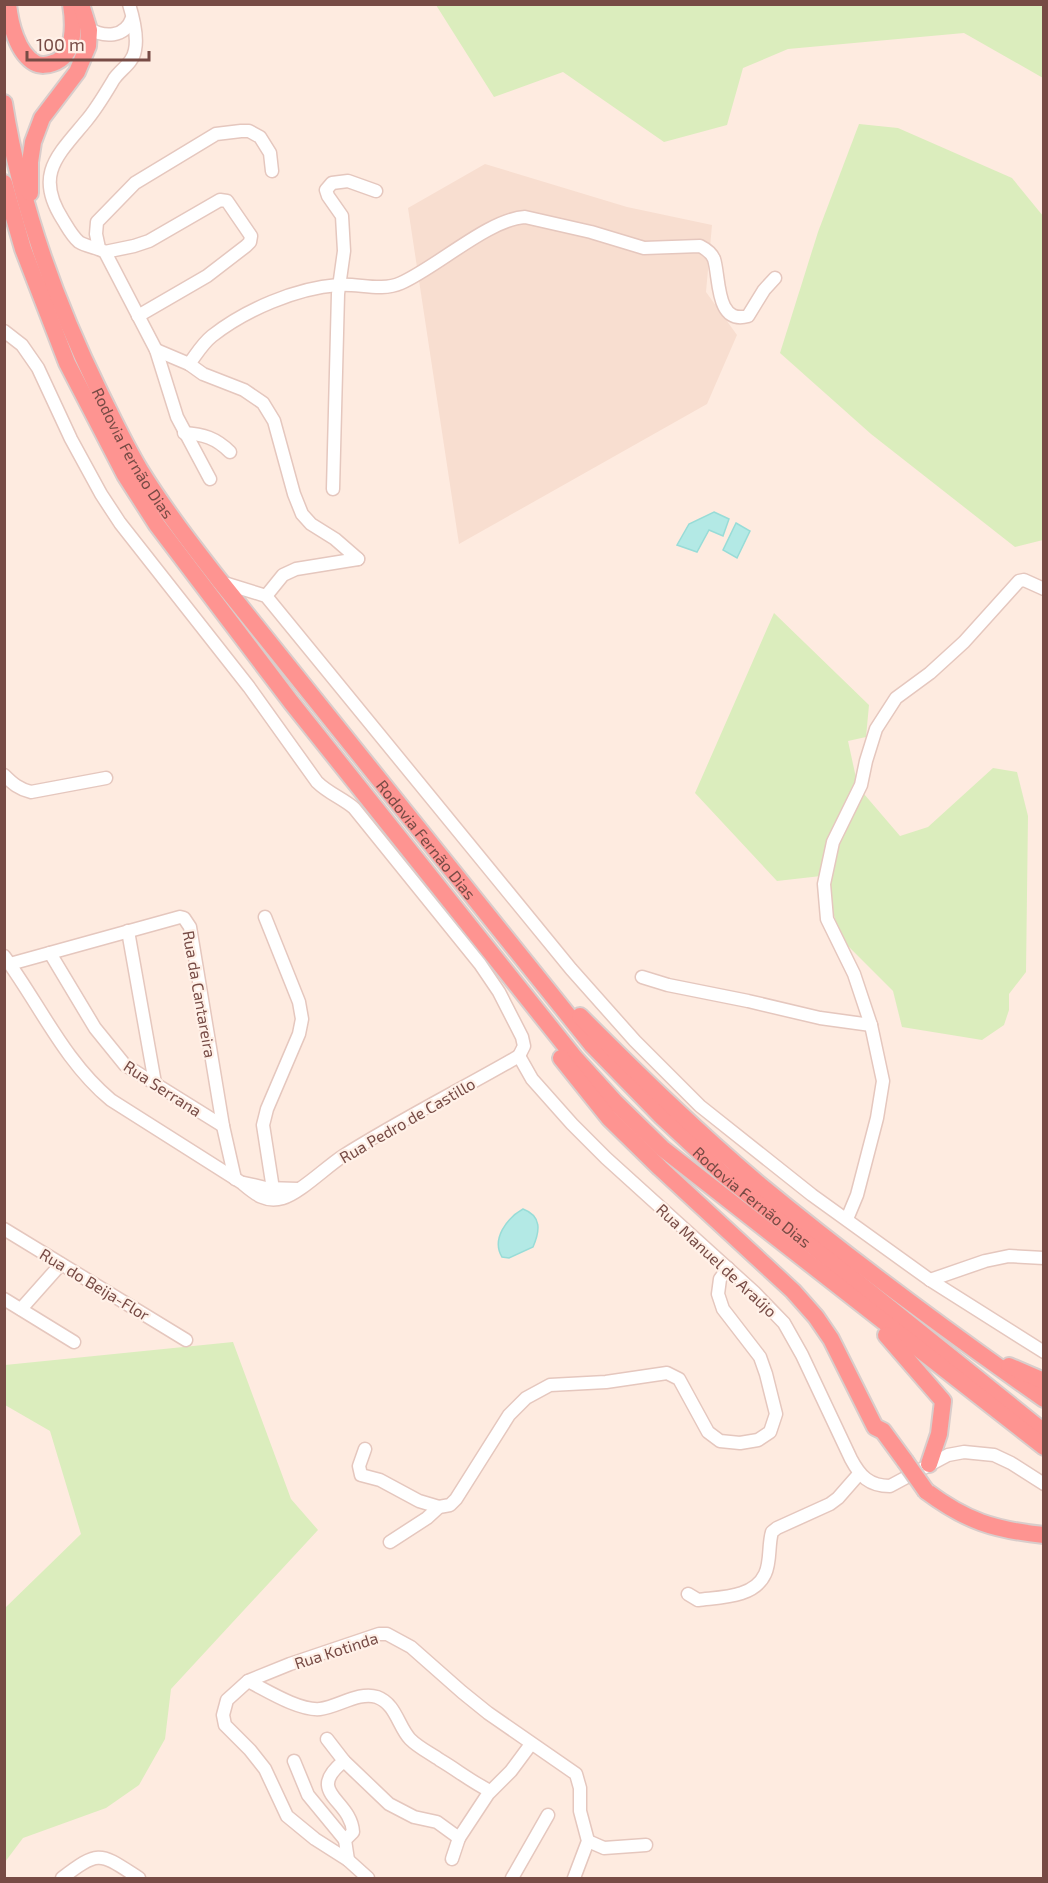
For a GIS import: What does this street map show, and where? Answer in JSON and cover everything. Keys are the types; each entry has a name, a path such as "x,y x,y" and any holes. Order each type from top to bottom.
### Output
{"highway":[{"path":"8,4 12,25 25,53 36,64 46,65 57,62 69,47 72,37 71,4"},
{"path":"27,209 30,198 30,162 33,142 42,118 77,72 88,46 88,28 81,4"},
{"name":"Rodovia Fernão Dias","path":"4,103 27,209 56,294 81,356 139,468 170,516 220,581 591,1045 662,1117 723,1174 1044,1432"},
{"name":"Rodovia Fernão Dias","path":"4,183 23,249 63,352 125,476 157,525 291,702 575,1058 662,1148 1044,1448"},
{"path":"450,901 488,966 609,1118 793,1291 816,1317 831,1339 874,1427 883,1431 926,1491 950,1509 975,1521 1020,1533 1044,1534"},
{"path":"525,962 670,1103 759,1184 899,1295 1044,1399"},
{"path":"563,1060 628,1114"},
{"path":"858,1303 943,1401 939,1434 929,1464"},
{"path":"989,1360 1044,1381"}],"street":[{"path":"129,4 136,42 133,57 115,79 97,108 55,160 49,177 52,201 72,235 84,245 102,250 134,246 149,241 220,200 227,201 251,236 246,246 207,276 138,316"},
{"path":"88,28 98,34 114,34 127,28 132,18"},
{"path":"210,479 184,433 156,350 102,250 96,234 97,222 135,183 216,134 241,130 261,137 270,153 272,171"},
{"path":"333,489 338,294 344,250 342,216 328,196 327,190 332,183 343,180 376,191"},
{"path":"189,364 212,336 259,308 294,293 340,284 364,287 393,286 439,262 503,222 525,218 591,232 644,248 700,246 714,258 723,304 734,316 741,318 748,316 764,290 775,278"},
{"path":"4,331 21,345 38,368 71,439 120,523 249,687 317,782 328,792 354,808 480,964 499,992 522,1037 524,1046 519,1056"},
{"path":"156,350 189,364 209,377 244,390 262,403 274,421 294,494 302,514 311,524 335,539 358,559 296,569 284,575 266,596"},
{"path":"184,433 208,436 230,452"},
{"path":"847,1220 856,1195 883,1091 882,1069 871,1025 854,974 827,919 824,884 833,842 861,785 876,729 896,698 930,673 964,642 1019,581 1024,580 1044,589"},
{"path":"220,581 266,596 564,960 634,1041 700,1106 812,1195 930,1280 1044,1352"},
{"path":"4,775 14,785 31,792 106,778"},
{"name":"Rua da Cantareira","path":"7,960 50,954 180,917 184,918 188,922 223,1126 239,1181"},
{"path":"265,917 299,1002 302,1019 299,1034 267,1109 263,1125 273,1189"},
{"path":"128,931 155,1083"},
{"name":"Rua Serrana","path":"50,954 95,1028 130,1070 223,1126"},
{"path":"7,960 56,1038 95,1087 131,1114 239,1181 273,1189 298,1189"},
{"path":"642,977 668,985 748,1000 820,1018 871,1025"},
{"name":"Rua Pedro de Castillo","path":"239,1181 255,1195 263,1198 274,1200 285,1197 344,1155 519,1056"},
{"name":"Rua Manuel de Araújo","path":"519,1056 532,1079 572,1124 784,1323 802,1355 859,1474"},
{"name":"Rua do Beija-Flor","path":"4,1229 186,1340"},
{"path":"930,1280 985,1261 1009,1256 1044,1258"},
{"path":"21,1309 62,1264"},
{"path":"390,1542 439,1508 450,1505 509,1415 526,1398 550,1385 606,1382 667,1373 679,1379 708,1432 720,1441 740,1443 758,1440 770,1432 776,1414 766,1374 759,1357 723,1309 718,1294 720,1279 728,1268"},
{"path":"4,1299 74,1342"},
{"path":"365,1449 359,1466 361,1475 380,1480 418,1501 439,1508"},
{"path":"688,1594 698,1600 740,1594 752,1589 765,1574 772,1532 830,1504 859,1474 873,1484 890,1486 948,1455 964,1452 994,1455 1044,1484"},
{"name":"Rua Kotinda","path":"368,1878 348,1860 315,1839 287,1816 265,1769 225,1725 223,1715 224,1704 248,1681 290,1664 379,1634 387,1634 411,1647 462,1692 531,1744 576,1774 580,1788 580,1811 588,1841"},
{"path":"248,1681 310,1709 336,1705 361,1695 377,1697 386,1702 395,1712 403,1730 420,1747 490,1791"},
{"path":"327,1739 344,1761 390,1804 414,1817 437,1822 459,1838"},
{"path":"452,1859 459,1838 473,1814 531,1744"},
{"path":"294,1761 308,1795 345,1840 348,1860"},
{"path":"344,1761 334,1769 327,1781 327,1788 351,1821 353,1832 345,1840"},
{"path":"514,1878 548,1815"},
{"path":"574,1878 588,1841 604,1848 646,1845"},
{"path":"62,1878 85,1860 96,1857 114,1862 139,1878"}],"shaded area":[{"path":"485,164 627,207 712,225 706,292 737,335 707,404 459,544 408,208"}],"green space":[{"path":"436,5 1043,5 1043,78 964,33 788,49 743,68 727,125 664,142 563,72 494,97"},
{"path":"859,124 898,128 1012,178 1043,216 1043,540 1015,547 871,434 780,353 818,232"},
{"path":"774,613 869,705 866,737 848,741 858,787 900,836 928,827 993,768 1017,772 1028,816 1026,972 1009,994 1009,1010 1004,1025 982,1040 902,1027 893,991 842,940 821,876 777,881 695,793"},
{"path":"233,1342 291,1499 318,1530 171,1689 165,1739 139,1785 106,1808 23,1838 5,1862 5,1608 81,1534 50,1431 5,1405 5,1365"}],"water":[{"path":"714,512 729,519 723,536 709,530 697,552 677,545 689,524"},
{"path":"736,523 750,531 737,558 723,550"},
{"path":"523,1209 534,1216 538,1225 533,1247 509,1258 502,1257 498,1243 502,1230 511,1218"}]}
